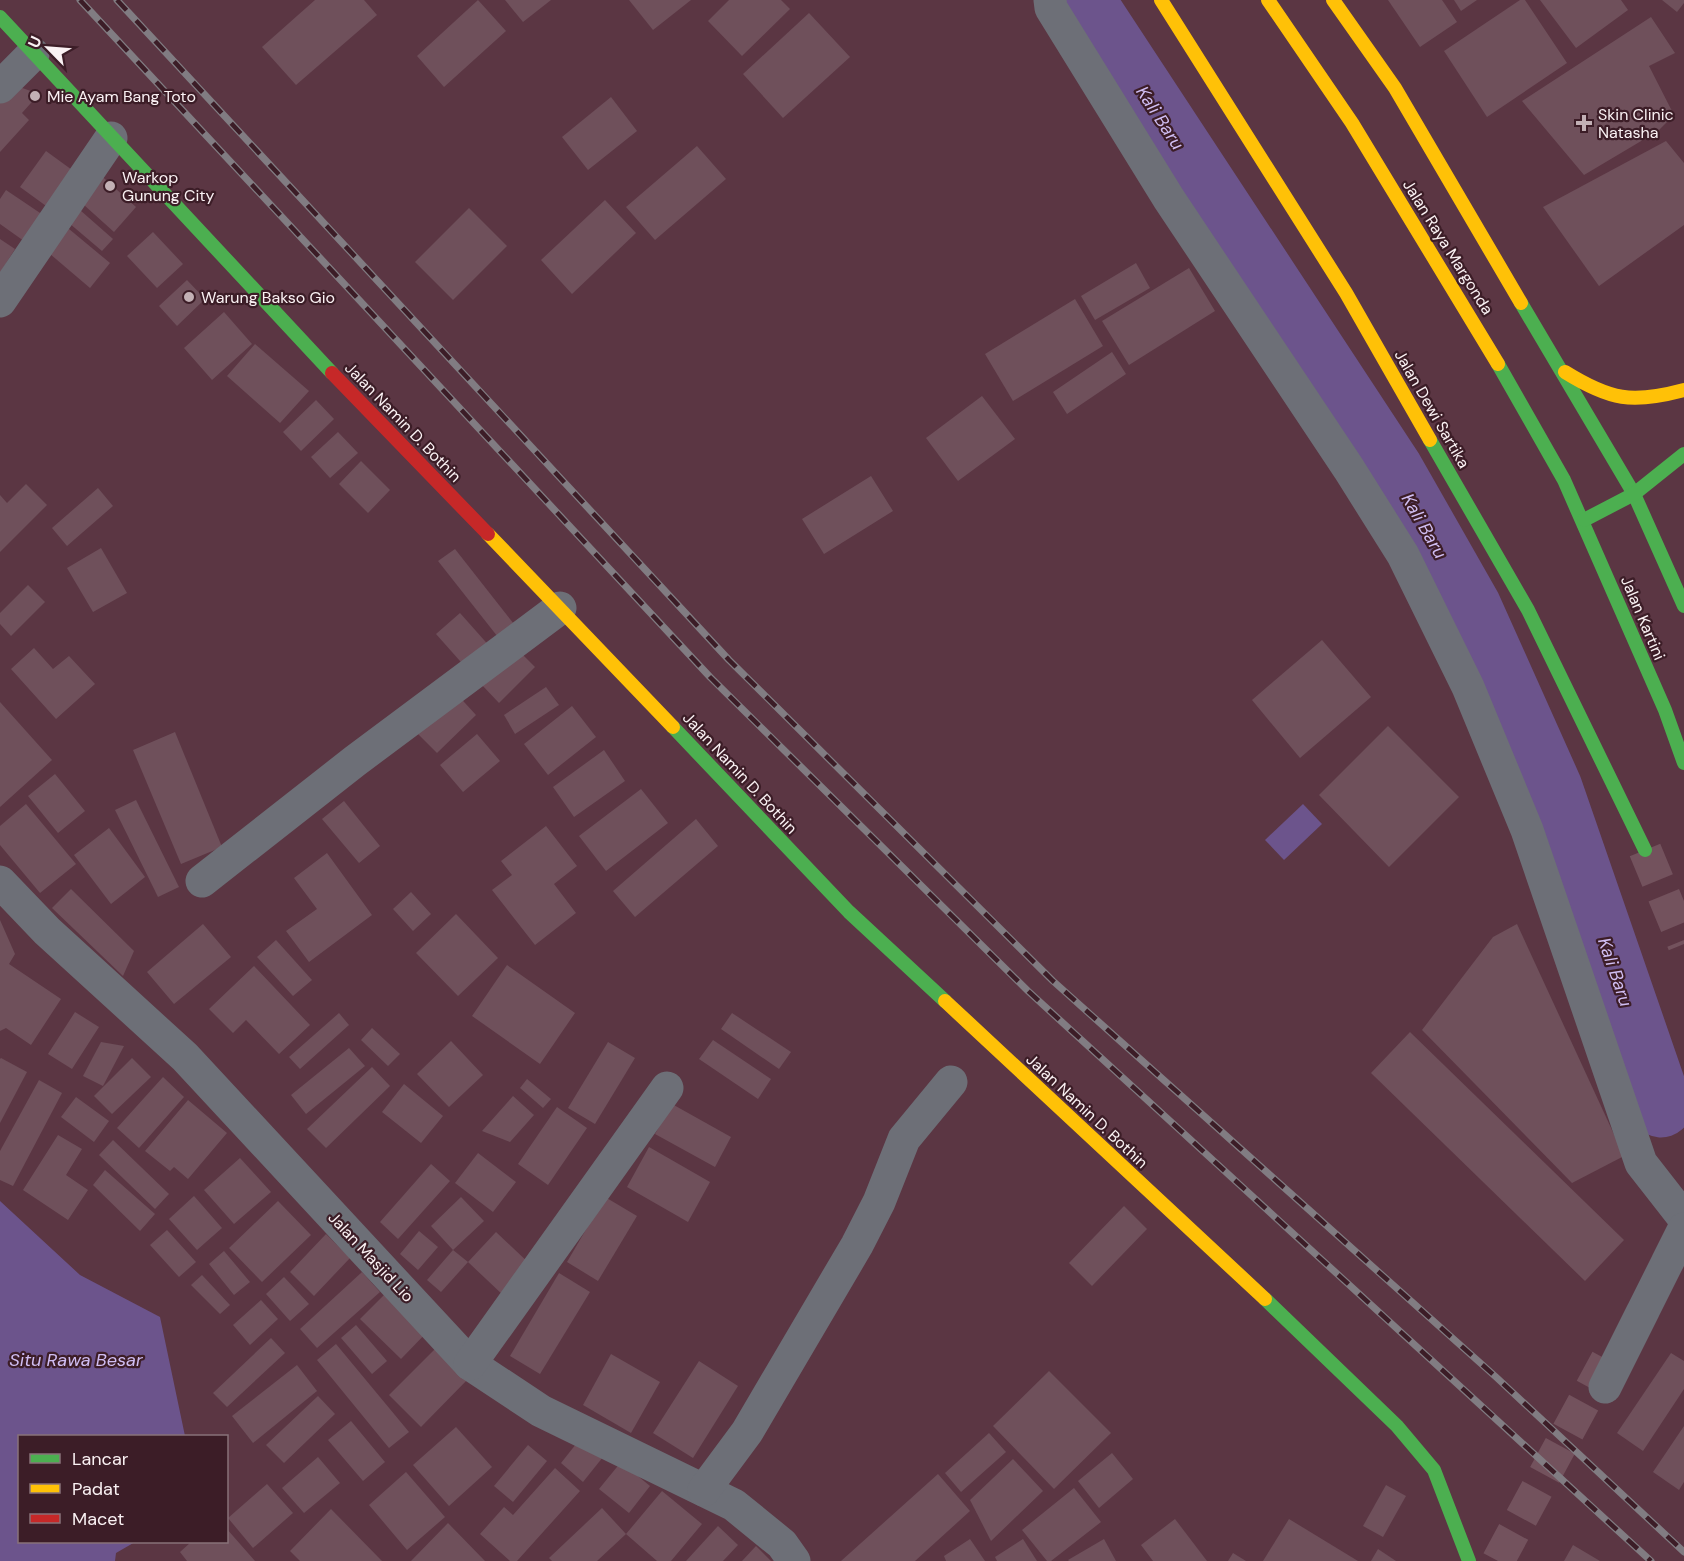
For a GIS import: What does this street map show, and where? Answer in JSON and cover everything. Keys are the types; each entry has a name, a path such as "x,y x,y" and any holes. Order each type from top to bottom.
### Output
{"main road":[{"name":"Jalan Dewi Sartika","path":"1161,0 1346,292 1522,600 1645,850"},
{"name":"Jalan Raya Margonda","path":"1268,0 1352,123 1474,321 1584,520"},
{"name":"Jalan Raya Margonda","path":"1333,0 1395,88 1634,494 1684,606"},
{"name":"Jalan Namin D. Bothin","path":"0,16 111,138 334,375 560,608 849,912 1240,1275 1396,1426 1434,1470 1461,1538"},
{"path":"1563,372 1614,399 1634,401 1657,399 1684,390"},
{"path":"1584,520 1634,494 1684,454"},
{"name":"Jalan Kartini","path":"1584,520 1665,710 1684,763"},
{"path":"1452,1553 1461,1538"},
{"path":"1461,1538 1469,1561"}],"street":[{"path":"1050,0 1051,8 1169,198 1349,469 1403,555 1468,687 1527,830 1641,1163 1684,1218"},
{"path":"0,87 33,54"},
{"path":"0,301 111,138"},
{"path":"202,881 355,761 560,608"},
{"name":"Jalan Masjid Lio","path":"0,882 47,931 185,1057 470,1364 541,1411 734,1505 782,1544 794,1561"},
{"path":"704,1490 747,1432 857,1245 879,1202 904,1139 951,1082"},
{"path":"470,1364 667,1088"},
{"path":"1605,1387 1684,1229"}],"water":[{"path":"1303,804 1322,824 1284,860 1265,840"},
{"name":"Situ Rawa Besar","path":"0,1201 80,1275 160,1317 185,1435 18,1435 18,1543 133,1543 116,1553 115,1561 0,1561"}],"building":[{"path":"315,0 364,0 377,15 296,85 262,47"},
{"path":"478,0 506,31 444,87 417,56"},
{"path":"505,0 551,0 523,22"},
{"path":"629,0 691,0 653,30"},
{"path":"729,0 781,0 790,9 742,56 708,21"},
{"path":"1388,0 1442,0 1457,22 1420,47"},
{"path":"1454,0 1477,0 1461,11"},
{"path":"1520,0 1525,0 1567,63 1487,117 1444,51"},
{"path":"1540,0 1621,0 1628,10 1576,48"},
{"path":"1662,0 1684,0 1684,3 1677,12"},
{"path":"809,13 850,57 783,118 743,74"},
{"path":"1651,17 1675,53 1649,66 1674,115 1658,131 1584,175 1522,101"},
{"path":"14,85 39,94 22,113 29,120 0,152 0,100"},
{"path":"611,97 637,131 588,170 562,137"},
{"path":"1666,141 1684,163 1684,225 1599,286 1543,207"},
{"path":"697,146 726,179 655,240 626,207"},
{"path":"46,151 79,175 53,211 20,187"},
{"path":"96,171 136,207 114,232 74,196"},
{"path":"6,190 49,219 31,246 0,224 0,199"},
{"path":"605,200 636,233 572,294 541,260"},
{"path":"469,208 507,246 453,300 415,262"},
{"path":"80,210 113,239 102,251 69,223"},
{"path":"63,224 110,263 90,288 43,248"},
{"path":"153,232 183,264 157,288 127,256"},
{"path":"0,239 15,249 0,273"},
{"path":"1136,263 1150,288 1095,320 1081,296"},
{"path":"1189,268 1215,311 1129,365 1102,321"},
{"path":"187,280 205,299 177,326 159,306"},
{"path":"1075,299 1103,346 1013,401 985,354"},
{"path":"224,312 252,344 212,380 184,348"},
{"path":"255,344 309,391 280,423 227,376"},
{"path":"1112,352 1126,374 1067,414 1053,392"},
{"path":"982,396 1015,439 958,481 926,438"},
{"path":"316,400 334,419 301,451 283,432"},
{"path":"338,432 358,453 330,478 311,457"},
{"path":"361,461 390,490 368,513 339,484"},
{"path":"871,476 893,511 824,554 802,519"},
{"path":"26,484 47,505 0,552 0,495 7,503"},
{"path":"98,488 113,506 67,546 52,528"},
{"path":"101,548 127,593 93,612 67,568"},
{"path":"455,549 521,633 505,646 438,561"},
{"path":"28,585 45,602 11,636 0,624 0,613"},
{"path":"460,613 492,649 468,670 436,634"},
{"path":"1322,640 1371,697 1300,758 1252,700"},
{"path":"34,648 53,669 69,656 95,684 56,719 11,669"},
{"path":"517,649 535,667 499,703 481,684"},
{"path":"546,687 559,705 515,734 504,715"},
{"path":"454,691 476,715 437,753 414,730"},
{"path":"0,702 52,760 0,807"},
{"path":"572,706 596,737 548,775 524,744"},
{"path":"1388,726 1459,797 1389,867 1319,795"},
{"path":"175,732 222,847 181,864 133,750"},
{"path":"477,734 500,761 463,792 440,765"},
{"path":"604,750 625,781 574,817 553,787"},
{"path":"55,774 85,811 58,833 28,796"},
{"path":"641,789 668,823 606,871 579,836"},
{"path":"136,800 179,887 158,897 115,810"},
{"path":"344,801 380,846 359,863 322,819"},
{"path":"26,804 76,864 40,893 0,845 0,826"},
{"path":"696,819 718,846 635,917 613,891"},
{"path":"546,826 577,866 554,884 576,913 535,945 492,890 512,875 501,861"},
{"path":"109,828 145,877 111,904 74,855"},
{"path":"327,853 372,915 309,962 286,931 317,909 294,878"},
{"path":"71,889 134,951 123,976 52,908"},
{"path":"411,892 431,914 413,931 393,909"},
{"path":"456,914 498,958 458,996 416,953"},
{"path":"0,920 15,954 9,964 61,999 31,1045 6,1028 0,1031"},
{"path":"203,924 231,957 174,1004 147,972"},
{"path":"1517,924 1624,1156 1572,1183 1422,1030 1493,937"},
{"path":"276,940 312,980 293,996 257,957"},
{"path":"507,965 575,1013 540,1064 472,1016"},
{"path":"254,966 310,1025 279,1054 246,1020 233,1033 209,1009"},
{"path":"75,1012 99,1027 72,1069 48,1054"},
{"path":"339,1013 349,1025 300,1069 289,1057"},
{"path":"732,1013 791,1052 779,1069 721,1029"},
{"path":"372,1028 400,1054 388,1066 361,1040"},
{"path":"1410,1032 1624,1240 1585,1281 1371,1073"},
{"path":"713,1040 771,1079 758,1099 699,1059"},
{"path":"451,1041 483,1075 449,1107 417,1074"},
{"path":"101,1042 124,1046 103,1086 83,1076"},
{"path":"608,1042 635,1058 595,1124 568,1108"},
{"path":"349,1048 365,1066 306,1114 291,1095"},
{"path":"132,1058 151,1077 112,1114 94,1096"},
{"path":"0,1059 27,1072 0,1123"},
{"path":"372,1067 390,1086 326,1148 307,1129"},
{"path":"163,1077 184,1097 139,1148 117,1128"},
{"path":"527,1079 551,1099 543,1108 520,1088"},
{"path":"39,1080 62,1093 13,1186 0,1180 0,1151"},
{"path":"404,1084 443,1116 421,1143 382,1112"},
{"path":"513,1096 534,1115 510,1142 482,1131"},
{"path":"76,1097 109,1121 94,1142 61,1117"},
{"path":"188,1100 227,1133 188,1179 174,1167 170,1171 145,1151"},
{"path":"672,1104 731,1137 715,1167 655,1134"},
{"path":"557,1107 587,1128 548,1185 518,1164"},
{"path":"58,1135 82,1149 66,1175 88,1190 68,1220 23,1190"},
{"path":"113,1140 169,1194 155,1209 99,1155"},
{"path":"649,1147 710,1182 688,1222 627,1187"},
{"path":"478,1153 516,1182 493,1212 455,1183"},
{"path":"240,1158 271,1192 234,1224 204,1190"},
{"path":"431,1164 450,1181 398,1239 380,1222"},
{"path":"105,1170 155,1214 140,1231 93,1185"},
{"path":"194,1196 222,1228 197,1250 169,1219"},
{"path":"461,1197 484,1221 453,1250 431,1226"},
{"path":"605,1197 637,1216 598,1281 567,1262"},
{"path":"278,1201 311,1235 262,1282 229,1248"},
{"path":"1124,1206 1147,1229 1092,1286 1069,1263"},
{"path":"167,1230 196,1262 179,1277 150,1245"},
{"path":"419,1231 438,1247 418,1270 400,1254"},
{"path":"496,1232 532,1266 504,1296 468,1262"},
{"path":"326,1234 350,1258 314,1296 290,1272"},
{"path":"453,1250 468,1262 441,1292 427,1280"},
{"path":"224,1251 250,1282 234,1295 209,1264"},
{"path":"362,1272 380,1292 317,1348 300,1329"},
{"path":"559,1273 590,1292 540,1374 510,1356"},
{"path":"202,1275 230,1305 220,1314 191,1285"},
{"path":"284,1277 309,1304 290,1321 266,1294"},
{"path":"389,1290 430,1329 401,1359 360,1319"},
{"path":"261,1300 278,1319 250,1345 233,1325"},
{"path":"356,1325 387,1361 372,1374 341,1338"},
{"path":"271,1338 285,1353 227,1407 213,1393"},
{"path":"336,1344 409,1432 389,1448 317,1360"},
{"path":"437,1347 469,1378 421,1427 389,1395"},
{"path":"1671,1353 1684,1361 1684,1389 1643,1451 1617,1433"},
{"path":"611,1354 660,1382 631,1433 583,1405"},
{"path":"699,1361 738,1386 693,1458 653,1433"},
{"path":"297,1365 317,1391 253,1443 232,1416"},
{"path":"1049,1371 1111,1433 1054,1489 993,1426"},
{"path":"318,1396 335,1414 284,1463 266,1445"},
{"path":"351,1421 385,1462 363,1481 328,1440"},
{"path":"1684,1426 1684,1482 1679,1490 1653,1472"},
{"path":"456,1427 492,1467 449,1506 413,1465"},
{"path":"989,1433 1006,1452 961,1492 945,1473"},
{"path":"580,1439 603,1457 583,1482 561,1463"},
{"path":"528,1445 547,1461 513,1502 494,1486"},
{"path":"1112,1453 1133,1479 1099,1508 1078,1481"},
{"path":"318,1457 340,1483 304,1513 282,1488"},
{"path":"1013,1459 1043,1491 991,1541 970,1500"},
{"path":"621,1462 650,1486 629,1513 599,1489"},
{"path":"555,1468 580,1491 517,1561 510,1561 480,1534 504,1507 513,1515"},
{"path":"406,1472 445,1517 407,1550 369,1505"},
{"path":"938,1474 970,1511 915,1561 841,1561"},
{"path":"267,1484 293,1513 253,1548 228,1518"},
{"path":"1386,1485 1406,1496 1383,1537 1363,1526"},
{"path":"1074,1488 1101,1522 1051,1561 1047,1561 1022,1530"},
{"path":"662,1491 702,1524 671,1561 657,1561 626,1534"},
{"path":"602,1508 626,1534 597,1561 552,1561 549,1558"},
{"path":"331,1509 382,1561 300,1561 290,1551"},
{"path":"1175,1519 1207,1561 1153,1561 1141,1545"},
{"path":"1289,1519 1358,1561 1263,1561"},
{"path":"448,1523 485,1561 411,1561"},
{"path":"718,1526 738,1545 723,1561 686,1561"},
{"path":"228,1530 255,1561 187,1561 180,1552 190,1543 228,1543"},
{"path":"970,1539 985,1561 946,1561 944,1556"},
{"path":"1023,1539 1037,1561 997,1561 995,1557"},
{"path":"1104,1539 1116,1561 1068,1560"},
{"path":"1573,1545 1600,1561 1564,1561"},
{"path":"756,1546 771,1561 742,1561"},
{"path":"1378,1549 1396,1561 1371,1561"},
{"path":"1233,1553 1246,1561 1228,1561"}],"waterway":[{"name":"Kali Baru","path":"1083,0 1392,470 1470,607 1551,788 1661,1106"}],"tunnel":[{"path":"1645,850 1684,944"},
{"path":"1498,1561 1610,1354"}],"railway":[{"path":"80,0 710,677 1028,991 1651,1561"},
{"path":"117,0 729,660 1053,981 1496,1377 1684,1552"}],"traffic: fast":[{"path":"0,17 332,373"},
{"path":"1521,303 1634,494 1684,606"},
{"path":"1498,364 1564,480 1665,710 1684,763"},
{"path":"1430,440 1528,610 1645,850"},
{"path":"1584,520 1634,494 1684,454"},
{"path":"673,727 849,912 945,1001"},
{"path":"1265,1299 1397,1426 1434,1470 1469,1561"}],"traffic: slow":[{"path":"1161,0 1346,293 1430,440"},
{"path":"1268,0 1352,123 1498,364"},
{"path":"1333,0 1395,88 1521,303"},
{"path":"1565,372 1595,389 1622,397 1650,397 1684,390"},
{"path":"488,534 673,727"},
{"path":"945,1001 1265,1299"}],"traffic: jam":[{"path":"332,373 488,534"}],"place":[{"name":"Mie Ayam Bang Toto","path":"35,96"},
{"name":"Skin Clinic Natasha","path":"1584,123"},
{"name":"Warkop Gunung City","path":"110,186"},
{"name":"Warung Bakso Gio","path":"189,297"}]}
